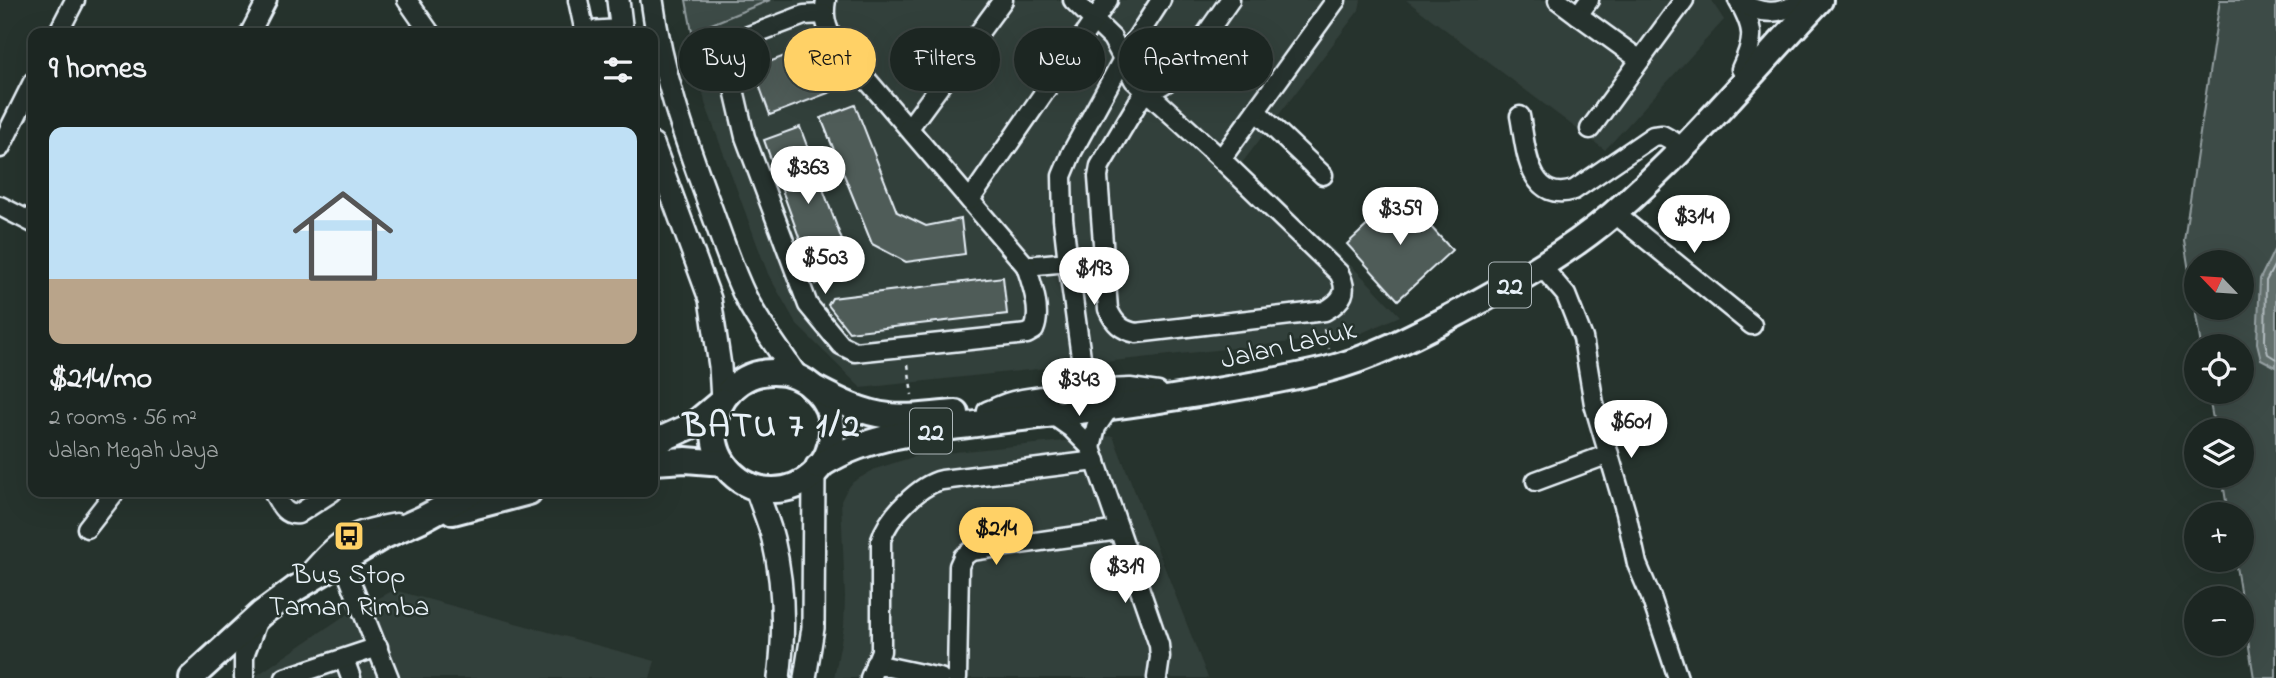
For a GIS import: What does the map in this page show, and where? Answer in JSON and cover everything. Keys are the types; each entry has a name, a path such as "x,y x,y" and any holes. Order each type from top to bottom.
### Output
{"highway":[{"name":"Jalan Labuk","path":"805,382 840,402 864,411 891,416 987,411 1158,392 1298,365 1356,348 1429,319 1545,254 1609,204 1673,141 1806,0"},
{"name":"Jalan Labuk","path":"816,470 838,454 870,442 937,430 1188,396 1326,369 1381,351 1542,267 1582,239 1614,213 1681,149 1821,0"},
{"name":"22","path":"722,401 733,388 747,378 763,372 781,372 805,382"},
{"path":"805,382 823,400 830,417 831,435 827,452 816,470"},
{"path":"658,441 694,425 722,401"},
{"path":"722,401 717,411 715,443 723,463 732,474 756,488"},
{"path":"658,462 686,460 723,463"},
{"name":"22","path":"756,488 781,489 793,486 816,470"},
{"path":"191,678 261,614 295,589 382,537 465,497"}],"main road":[{"path":"618,0 622,28"},
{"path":"652,0 655,28"},
{"path":"658,41 669,86 744,294 760,323 805,382"},
{"path":"658,158 710,299 720,366 722,401"},
{"path":"805,678 813,628 816,470"},
{"path":"756,488 772,536 782,581 784,614 779,678"}],"street":[{"path":"61,28 75,0"},
{"path":"253,28 267,0"},
{"path":"407,0 427,28"},
{"path":"578,0 584,28"},
{"path":"908,128 1003,0"},
{"path":"1073,0 1112,38 1119,51"},
{"path":"970,200 1108,0"},
{"path":"1143,28 1161,0"},
{"path":"1147,91 1149,93 1221,159 1339,273 1345,283 1344,295 1337,304 1320,312 1136,333 1120,327 1112,319 1108,309 1098,177 1100,166 1140,99 1149,93 1178,74 1230,0"},
{"path":"1221,159 1336,0"},
{"path":"1558,0 1584,8 1640,60"},
{"path":"1590,129 1684,0"},
{"path":"1739,1 1757,12 1769,13 1791,8 1806,0"},
{"path":"1739,1 1752,27 1753,37 1741,69"},
{"path":"825,7 826,25 833,40 1026,266 1033,286 1037,323 1031,333 855,352 841,345 808,305 745,137 727,59 730,48 738,40 825,7"},
{"path":"1119,66 1072,152 1062,176 1068,262 1081,357 1088,374 1099,387 1108,390 1130,388 1158,392"},
{"path":"0,148 28,92"},
{"path":"1256,111 1322,175"},
{"path":"1520,116 1530,169 1542,185 1564,193 1574,190 1653,136 1662,135 1673,141"},
{"path":"2,212 28,221"},
{"path":"1614,213 1752,325"},
{"path":"1026,266 1068,262"},
{"path":"1542,267 1566,295 1583,338 1594,404 1626,513 1637,564 1678,678"},
{"path":"987,411 1011,402 1058,394 1073,381 1081,357"},
{"path":"1094,455 1096,427 1110,407"},
{"path":"1051,414 1072,428 1094,455 1159,645 1157,678"},
{"path":"1536,481 1609,454"},
{"path":"940,678 872,671 881,652 881,540 887,527 919,489 942,480 1094,455"},
{"path":"87,528 111,497"},
{"path":"276,497 286,513 291,515 298,514 324,497"},
{"path":"295,589 330,549 349,536 367,528 422,519"},
{"path":"957,678 959,566 963,556 971,551 1119,530"},
{"path":"342,560 389,678"},
{"path":"244,678 247,643 261,614"},
{"path":"293,677 378,647"},
{"path":"344,659 351,678"}],"path":[{"path":"906,346 914,415"}],"shaded area":[{"path":"686,0 1361,0 1359,10 1242,163 1366,280 1400,316 1357,335 861,388 797,325 768,274 705,103 703,91 770,91 770,28 691,28"},
{"path":"686,0 770,0 702,28 691,28"},
{"path":"1406,0 1711,0 1724,20 1605,150"},
{"path":"2220,0 2276,0 2276,678 2254,678 2250,656 2254,656 2254,586 2239,586 2237,572 2254,572 2254,502 2226,502 2224,488 2254,488 2254,418 2213,418 2210,404 2254,404 2254,334 2199,334 2197,320 2254,320 2254,250 2186,250 2184,240"},
{"path":"1113,436 1208,678 834,678 844,626 841,501 853,482 875,469 916,456"},
{"path":"394,590 655,661 650,678 253,678 341,618"}],"water":[{"path":"2276,246 2276,367 2261,359 2257,343 2260,279"}],"building":[{"path":"784,56 784,91 831,92 770,115 761,91 770,91 770,62"},
{"path":"855,105 897,212 926,226 961,219 965,254 906,262 872,244 821,118"},
{"path":"800,127 853,270 816,284 764,140"},
{"path":"1401,194 1452,250 1398,300 1347,244"},
{"path":"1003,277 1007,314 849,332 828,305 832,298"}],"place":[{"name":"Bus Stop Taman Rimba","path":"349,536"}],"district":[{"name":"BATU 7 1/2","path":"772,424"}]}
